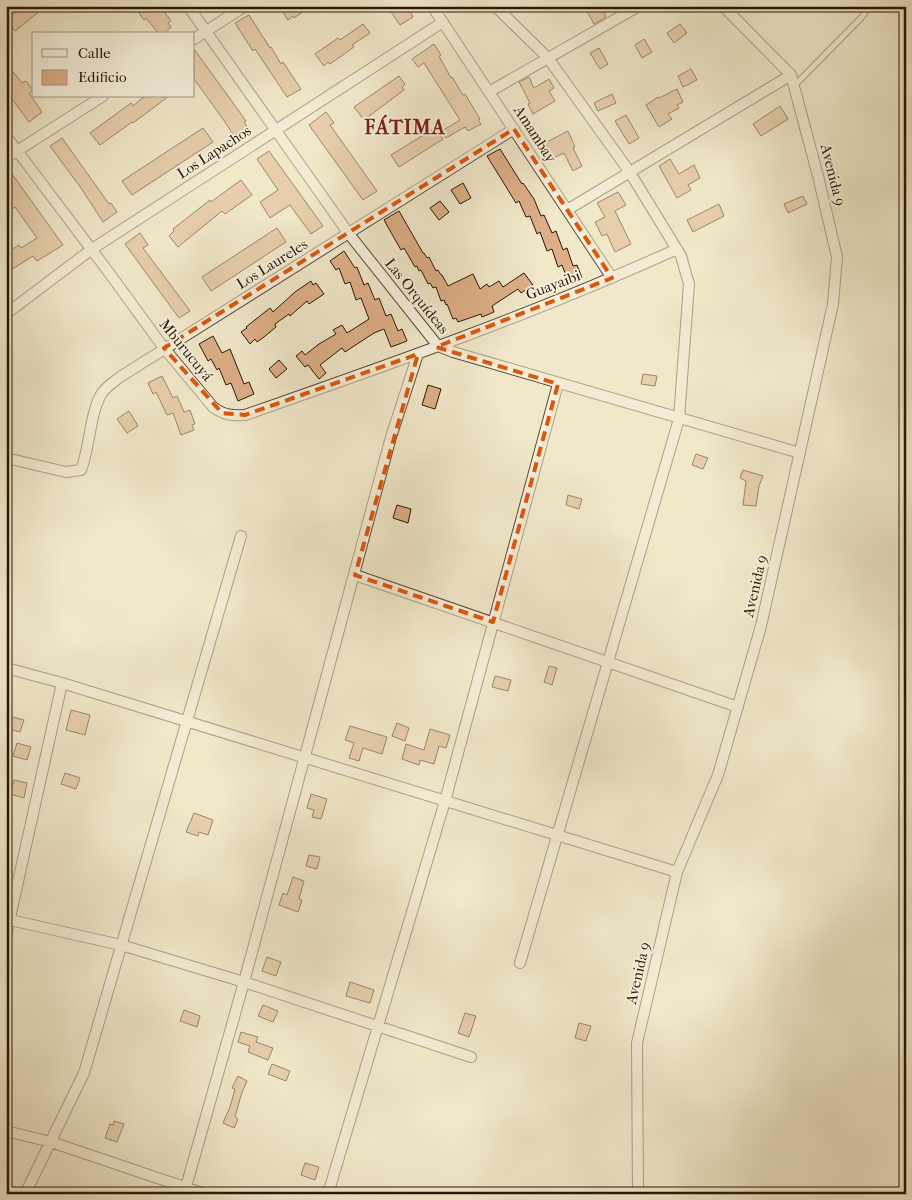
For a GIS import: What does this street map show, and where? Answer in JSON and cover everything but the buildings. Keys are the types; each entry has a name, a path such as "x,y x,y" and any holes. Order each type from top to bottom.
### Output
{"street":[{"name":"Las Orquídeas","path":"188,6 349,234 438,346 558,384 800,453"},
{"path":"195,38 245,6"},
{"name":"Amambay","path":"432,6 612,278"},
{"path":"496,6 548,58 629,171 681,256 689,284 679,418 520,963"},
{"path":"489,92 639,6"},
{"name":"Avenida 9","path":"638,1194 637,1043 677,872 718,775 761,626 833,304 837,257 791,75 723,6"},
{"name":"Los Lapachos","path":"6,314 92,249 443,22"},
{"path":"567,210 791,75"},
{"path":"6,158 100,98"},
{"name":"Los Laureles","path":"6,458 66,472 81,470 87,454 95,409 103,393 120,377 514,129"},
{"name":"Mburucuyá","path":"6,136 164,348 213,407 222,414 234,416 245,414 418,354"},
{"name":"Guayaibi","path":"418,354 612,278 677,249"},
{"path":"184,1190 244,982 391,437 418,354"},
{"path":"328,1194 445,801 558,384"},
{"path":"26,1194 84,1073 241,536"},
{"path":"355,575 738,706"},
{"path":"6,668 62,683 677,872"},
{"path":"6,936 8,919 62,683"},
{"path":"8,919 121,944 244,982 471,1058"},
{"path":"6,1131 51,1142 184,1190 205,1194"}],"lane":[{"path":"794,86 861,18 870,6"}],"highlighted area":[{"path":"514,129 612,278 436,347 558,384 493,622 355,575 418,354 245,415 222,413 164,348"}],"district":[{"name":"FÁTIMA","path":"405,127"}]}
